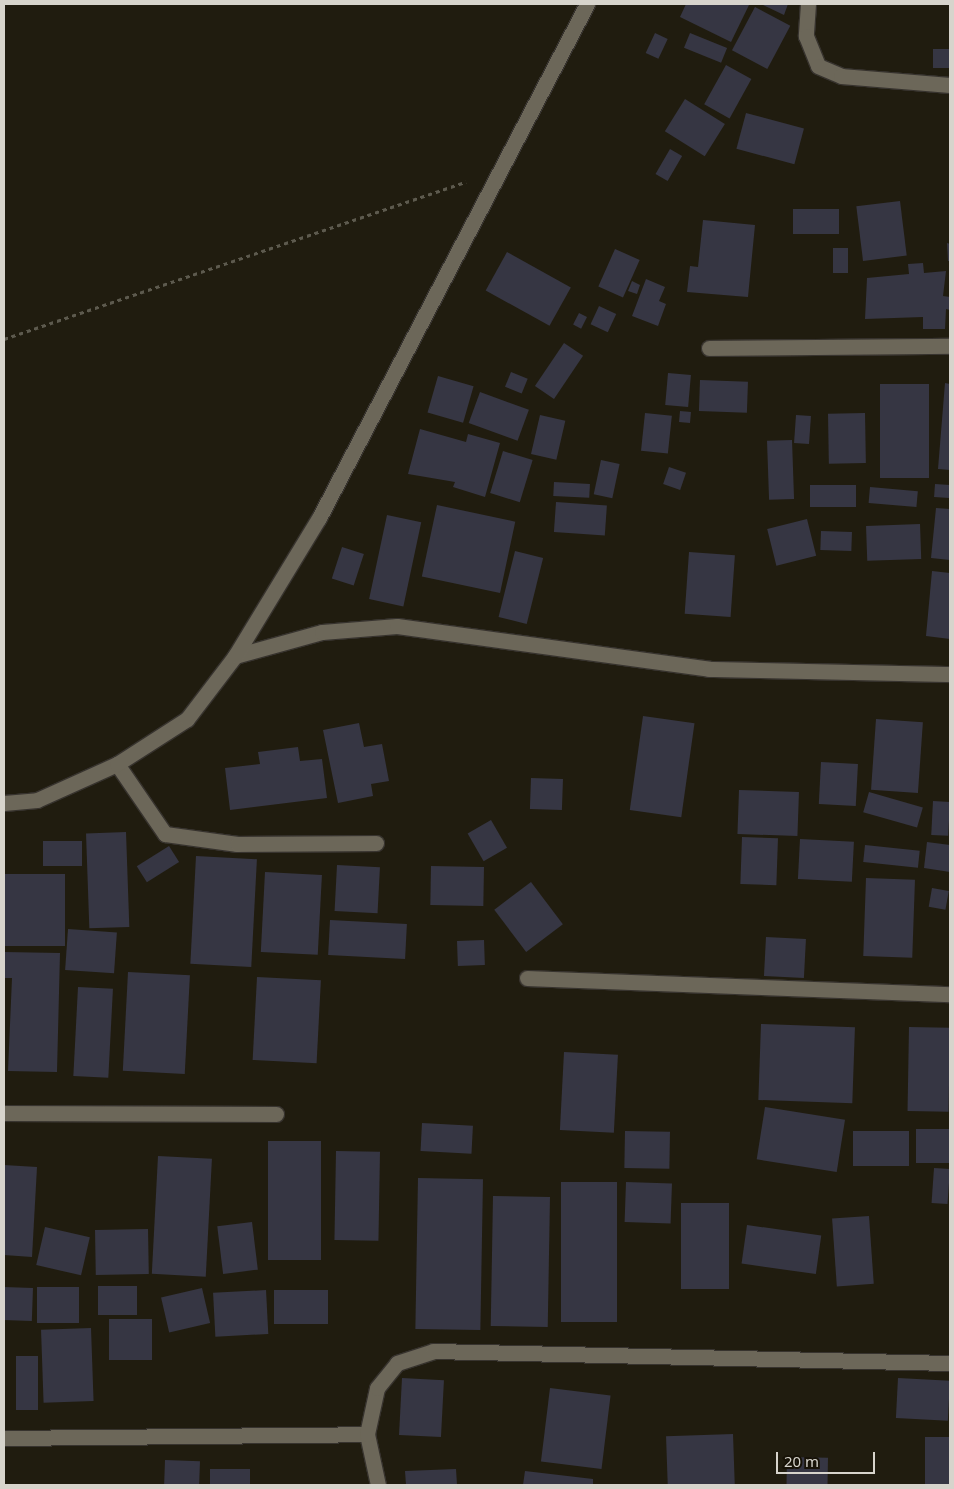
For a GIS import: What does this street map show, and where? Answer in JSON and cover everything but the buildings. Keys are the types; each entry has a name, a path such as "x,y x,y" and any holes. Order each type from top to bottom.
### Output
{"street":[{"path":"4,803 37,800 117,764 187,719 235,656 319,518 587,4"},
{"path":"808,4 806,36 818,66 841,76 950,85"},
{"path":"709,348 950,346"},
{"path":"235,656 322,632 397,626 709,669 950,674"},
{"path":"117,764 165,834 237,844 376,843"},
{"path":"527,978 950,994"},
{"path":"4,1114 276,1114"},
{"path":"378,1485 367,1434 377,1388 397,1363 434,1351 950,1363"},
{"path":"4,1438 367,1434"}],"path":[{"path":"4,340 462,181 491,188"}]}
